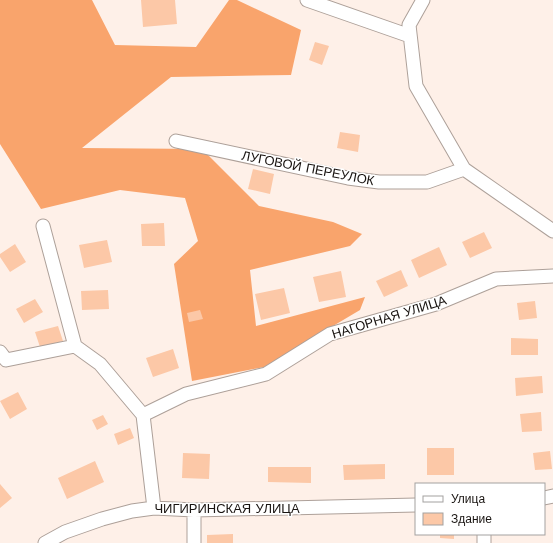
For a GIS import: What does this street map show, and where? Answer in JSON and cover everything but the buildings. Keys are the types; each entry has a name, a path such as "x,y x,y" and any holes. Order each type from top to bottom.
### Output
{"street":[{"path":"307,0 409,31"},
{"path":"412,0 409,31 416,86 464,169 553,231"},
{"path":"409,31 423,0"},
{"name":"ЛУГОВОЙ ПЕРЕУЛОК","path":"176,141 348,178 379,182 427,182 464,169"},
{"path":"43,226 75,346 100,364 143,415 154,508"},
{"name":"НАГОРНАЯ УЛИЦА","path":"143,415 186,394 266,374 330,334 436,304 496,279 553,276"},
{"path":"0,352 6,360 75,346"},
{"name":"ЧИГИРИНСКАЯ УЛИЦА","path":"45,543 65,532 102,519 132,511 154,508 194,510 415,506"},
{"path":"194,510 194,543"}],"shaded area":[{"path":"0,0 92,0 115,45 196,47 229,0 237,0 301,30 291,75 171,77 82,148 202,149 259,206 333,222 362,234 350,246 250,270 256,326 365,297 360,310 264,367 192,381 174,264 198,241 185,198 120,190 41,209 0,144"}]}
